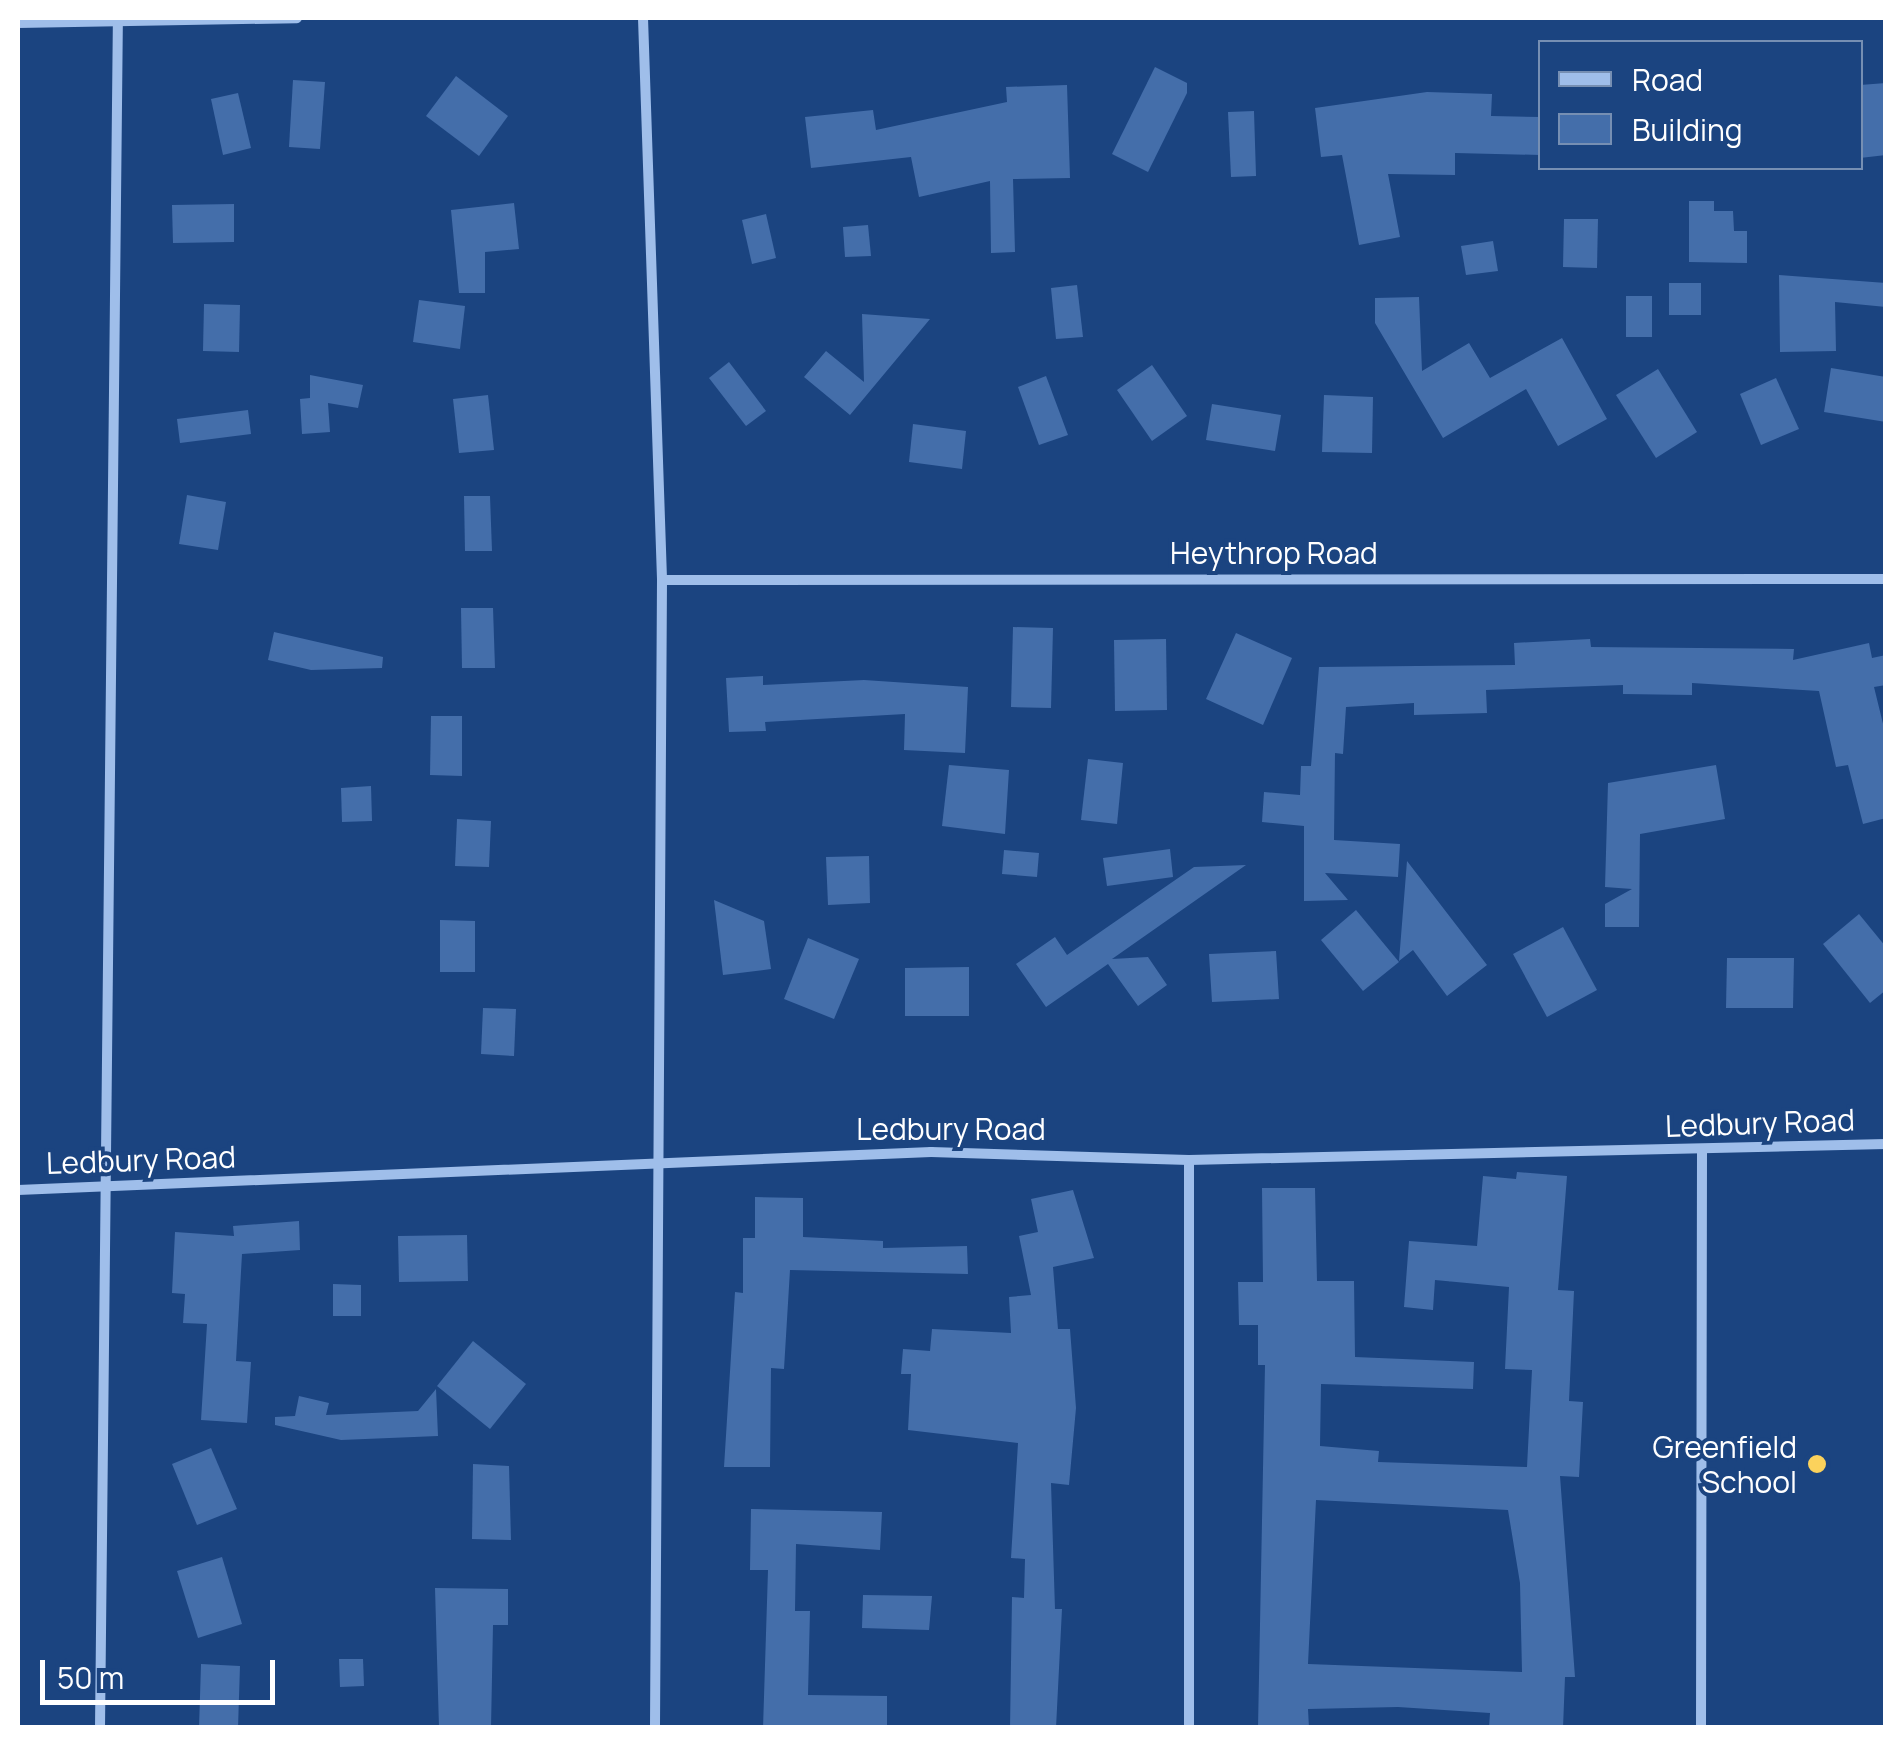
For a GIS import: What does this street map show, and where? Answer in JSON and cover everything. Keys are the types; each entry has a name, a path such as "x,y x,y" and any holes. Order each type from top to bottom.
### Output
{"street":[{"path":"18,23 297,18"},
{"path":"642,18 662,580 656,1728"},
{"path":"100,1728 118,21"},
{"name":"Heythrop Road","path":"662,580 1886,580"},
{"name":"Ledbury Road","path":"18,1190 658,1160 931,1152 1189,1160 1460,1149 1702,1151 1886,1144"},
{"path":"1701,1728 1702,1151"},
{"path":"1189,1160 1190,1728"}],"building":[{"path":"1155,67 1187,83 1187,93 1148,172 1112,154"},
{"path":"456,76 508,116 479,156 426,116"},
{"path":"293,80 325,82 320,149 289,147"},
{"path":"1886,83 1886,155 1863,158 1863,85"},
{"path":"1067,85 1070,178 1013,179 1015,252 991,253 990,181 919,197 911,157 811,168 805,117 873,110 876,130 1007,102 1006,87"},
{"path":"1427,92 1492,94 1491,116 1538,117 1538,155 1455,153 1455,175 1388,174 1400,237 1359,245 1342,155 1321,157 1315,108"},
{"path":"238,93 251,148 223,155 211,99"},
{"path":"1254,111 1256,176 1231,177 1228,112"},
{"path":"1689,201 1714,201 1714,211 1733,211 1734,231 1747,231 1747,263 1689,262"},
{"path":"514,203 519,249 485,252 485,293 459,293 451,210"},
{"path":"234,204 234,242 173,243 172,205"},
{"path":"766,214 776,258 752,264 742,220"},
{"path":"1564,219 1598,219 1597,268 1563,267"},
{"path":"868,225 871,256 845,257 843,227"},
{"path":"1493,241 1498,271 1466,275 1461,246"},
{"path":"1779,275 1886,283 1886,307 1835,302 1836,351 1780,352"},
{"path":"1669,283 1701,283 1701,315 1669,315"},
{"path":"1077,285 1083,337 1056,339 1051,288"},
{"path":"1626,296 1652,296 1652,337 1626,337"},
{"path":"1419,297 1422,371 1469,343 1490,378 1562,338 1607,419 1558,446 1526,389 1443,438 1375,323 1375,298"},
{"path":"419,300 465,306 460,349 413,342"},
{"path":"204,304 240,305 239,352 203,351"},
{"path":"862,314 930,319 850,415 804,377 826,351 864,382"},
{"path":"729,362 766,411 746,426 709,378"},
{"path":"1152,365 1187,416 1152,441 1117,390"},
{"path":"1831,368 1886,377 1886,422 1824,412"},
{"path":"1658,369 1697,432 1656,458 1616,395"},
{"path":"310,375 363,385 358,408 328,403 330,432 302,434 300,399 310,398"},
{"path":"1046,376 1068,435 1039,445 1018,387"},
{"path":"1776,378 1799,429 1761,445 1740,394"},
{"path":"488,395 494,450 459,453 453,399"},
{"path":"1324,395 1373,397 1372,453 1322,452"},
{"path":"1212,404 1281,415 1275,451 1206,440"},
{"path":"248,410 251,434 180,443 177,419"},
{"path":"913,424 966,431 962,469 909,462"},
{"path":"187,495 226,502 218,550 179,544"},
{"path":"464,496 490,496 492,551 465,551"},
{"path":"461,608 493,608 495,668 462,668"},
{"path":"1013,627 1053,628 1051,708 1011,707"},
{"path":"274,632 383,657 382,668 311,670 268,660"},
{"path":"1236,633 1292,658 1263,725 1206,699"},
{"path":"1166,639 1167,710 1115,711 1114,640"},
{"path":"1590,639 1591,647 1794,649 1793,660 1869,643 1872,658 1886,655 1886,685 1874,687 1886,736 1886,818 1863,824 1848,765 1836,767 1819,691 1692,683 1692,695 1623,694 1623,685 1486,690 1487,713 1414,715 1414,703 1346,707 1343,754 1335,753 1334,840 1400,844 1398,877 1325,873 1348,900 1304,901 1304,826 1262,822 1264,792 1300,795 1301,766 1311,766 1319,667 1515,665 1514,643"},
{"path":"763,676 763,685 864,680 968,687 965,753 904,750 905,714 765,722 766,731 729,732 726,678"},
{"path":"431,716 462,716 462,776 430,775"},
{"path":"1088,759 1123,763 1117,824 1081,820"},
{"path":"949,765 1009,770 1005,834 942,826"},
{"path":"1716,765 1725,819 1640,834 1639,927 1605,927 1605,904 1632,889 1605,887 1608,783"},
{"path":"371,786 372,821 342,822 341,788"},
{"path":"457,819 491,821 489,867 455,866"},
{"path":"1170,849 1173,877 1107,886 1103,858"},
{"path":"1004,850 1039,853 1037,877 1002,874"},
{"path":"869,856 870,903 828,905 826,857"},
{"path":"1407,861 1487,965 1447,996 1413,950 1399,961"},
{"path":"1246,865 1112,959 1148,957 1167,985 1138,1006 1108,964 1046,1007 1016,964 1055,937 1067,955 1194,867"},
{"path":"714,900 764,921 771,969 723,975"},
{"path":"1356,910 1399,962 1363,991 1321,940"},
{"path":"1859,914 1886,947 1886,990 1870,1003 1823,944"},
{"path":"440,920 475,921 475,972 440,972"},
{"path":"1563,927 1597,990 1547,1017 1513,954"},
{"path":"808,938 859,959 834,1019 784,999"},
{"path":"1276,951 1279,999 1212,1002 1209,954"},
{"path":"1727,958 1794,958 1793,1008 1726,1008"},
{"path":"969,967 969,1016 905,1016 905,968"},
{"path":"483,1008 516,1009 514,1056 481,1054"},
{"path":"1517,1172 1567,1176 1558,1290 1574,1291 1569,1401 1583,1402 1579,1477 1560,1476 1575,1677 1565,1677 1563,1728 1489,1728 1490,1713 1398,1707 1308,1709 1309,1728 1258,1728 1265,1365 1258,1365 1258,1325 1239,1325 1238,1282 1263,1282 1262,1188 1315,1188 1317,1281 1354,1281 1355,1357 1474,1362 1473,1389 1321,1384 1320,1446 1379,1451 1378,1462 1527,1467 1532,1370 1505,1369 1509,1287 1435,1280 1433,1310 1404,1307 1409,1241 1477,1246 1483,1176 1516,1179","holes":["1316,1500 1508,1510 1520,1583 1522,1672 1308,1664"]},
{"path":"1073,1190 1094,1258 1053,1267 1058,1329 1070,1329 1076,1408 1069,1485 1051,1483 1055,1609 1062,1609 1056,1728 1010,1728 1012,1597 1024,1598 1025,1559 1011,1558 1018,1443 908,1430 911,1374 901,1374 903,1349 930,1351 932,1329 1011,1333 1009,1297 1031,1295 1019,1236 1038,1232 1031,1199"},
{"path":"755,1197 803,1198 803,1237 883,1241 883,1248 967,1246 968,1274 790,1270 784,1369 771,1368 770,1467 724,1467 735,1292 743,1293 743,1238 755,1238"},
{"path":"299,1221 300,1250 242,1254 236,1361 251,1362 247,1423 201,1420 207,1324 183,1323 185,1294 172,1293 175,1232 234,1236 233,1226"},
{"path":"467,1235 468,1281 399,1282 398,1236"},
{"path":"333,1284 361,1285 361,1316 333,1316"},
{"path":"473,1341 526,1384 490,1429 437,1386"},
{"path":"436,1389 438,1436 341,1440 275,1425 275,1417 295,1416 299,1396 329,1403 326,1415 418,1411"},
{"path":"211,1448 237,1509 197,1525 172,1464"},
{"path":"473,1464 509,1466 511,1540 472,1539"},
{"path":"751,1509 882,1512 880,1550 796,1544 795,1611 810,1611 808,1695 887,1696 887,1728 763,1728 768,1570 750,1570"},
{"path":"222,1557 242,1624 198,1638 177,1571"},
{"path":"435,1588 508,1589 508,1625 493,1625 491,1728 439,1728"},
{"path":"863,1595 932,1596 929,1630 862,1628"},
{"path":"339,1659 363,1659 364,1686 340,1687"},
{"path":"201,1664 240,1666 238,1728 199,1728"}],"place":[{"name":"Greenfield School","path":"1817,1464"}]}
